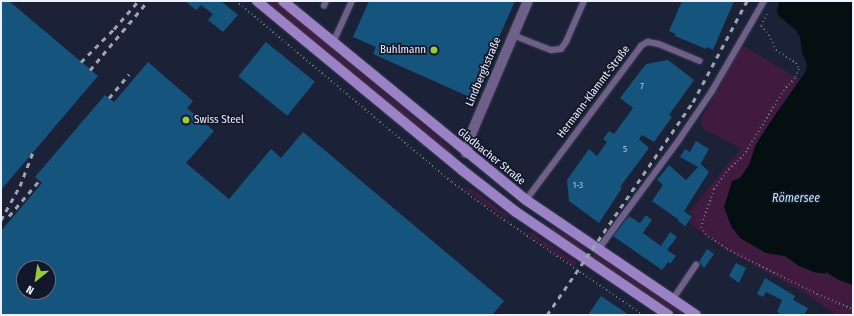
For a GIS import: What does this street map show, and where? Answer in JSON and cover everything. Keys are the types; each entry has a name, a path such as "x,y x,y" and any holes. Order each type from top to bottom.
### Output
{"main road":[{"path":"257,1 462,170 552,238 668,315"},
{"name":"Gladbacher Straße","path":"283,1 466,153 526,200 696,315"},
{"path":"462,170 466,153"}],"street":[{"name":"Lindberghstraße","path":"466,153 472,132 528,1"}],"lane":[{"path":"333,43 352,1"},
{"path":"513,35 551,50 561,49 566,42 584,1"},
{"path":"598,250 712,91 764,1"},
{"name":"Hermann-Klammt-Straße","path":"526,200 641,46 648,42 659,44 700,61"},
{"path":"673,299 696,265"}],"path":[{"path":"236,1 452,182 494,213 643,315"},
{"path":"770,7 761,26 769,35 776,50 796,63 799,69 795,78 784,90 744,155 729,169 714,189 701,227 705,234 727,249 817,294 853,309"}],"shaded area":[{"path":"271,1 275,1 446,144 454,155 451,156 268,4"},
{"path":"742,45 800,80 773,118 757,144 749,165 740,178 776,255 785,256 799,266 814,272 826,272 837,279 853,285 853,315 837,315 800,290 726,250 689,223 694,217 689,212 741,148 702,128 700,121"},
{"path":"480,177 534,218 564,233 586,248 583,253 530,217 479,179"},
{"path":"462,187 474,190 508,216 506,219"},
{"path":"530,231 577,263 574,267 527,233"},
{"path":"594,253 686,315 681,315 631,286 591,259"}],"water":[{"name":"Römersee","path":"853,1 853,285 837,279 826,272 825,274 814,272 799,266 785,256 766,253 740,238 731,226 724,207 732,181 740,178 749,165 756,144 806,71 807,64 802,53 800,37 796,30 779,16 777,11 779,2"}],"building":[{"path":"1,1 9,1 98,76 1,190"},
{"path":"185,1 221,1 238,15 223,32 208,20 213,14 201,5 196,10"},
{"name":"Buhlmann","path":"369,1 515,1 472,98 373,54 376,47 353,37"},
{"path":"682,1 734,1 713,50 707,47 706,49 675,36 676,34 669,31"},
{"path":"266,42 315,82 287,116 238,76"},
{"path":"668,60 694,80 669,115 672,117 654,142 642,135 639,139 649,148 620,187 622,188 599,223 569,201 567,180 589,149 597,156 607,142 603,139 609,131 614,134 633,108 620,98 646,64"},
{"path":"148,62 193,101 187,108 214,131 186,163 229,199 271,149 281,158 303,132 504,301 492,315 1,315 1,231 42,183 35,177 105,95 114,102"},
{"path":"696,141 709,149 700,165 701,164 709,172 684,211 692,217 685,226 652,201 663,185 657,180 669,165 686,180 698,167 680,157 685,149 690,152"},
{"path":"646,215 652,220 643,233 661,246 670,232 677,237 667,250 676,256 670,264 668,262 662,270 613,236 629,216 640,223"},
{"path":"707,249 714,254 704,268 699,262"},
{"path":"736,263 746,268 739,283 729,276"},
{"path":"765,278 795,296 793,300 808,308 804,315 778,315 779,313 777,312 782,300 766,292 763,297 757,294"},
{"path":"601,296 629,315 588,315"}],"railway":[{"path":"81,62 114,29 138,1"},
{"path":"90,70 148,1"},
{"path":"547,315 693,102 747,1"},
{"path":"109,98 129,74"},
{"path":"1,220 20,186 33,152"},
{"path":"9,216 39,181"}],"place":[{"name":"Buhlmann","path":"434,50"},
{"name":"Swiss Steel","path":"186,120"}]}
